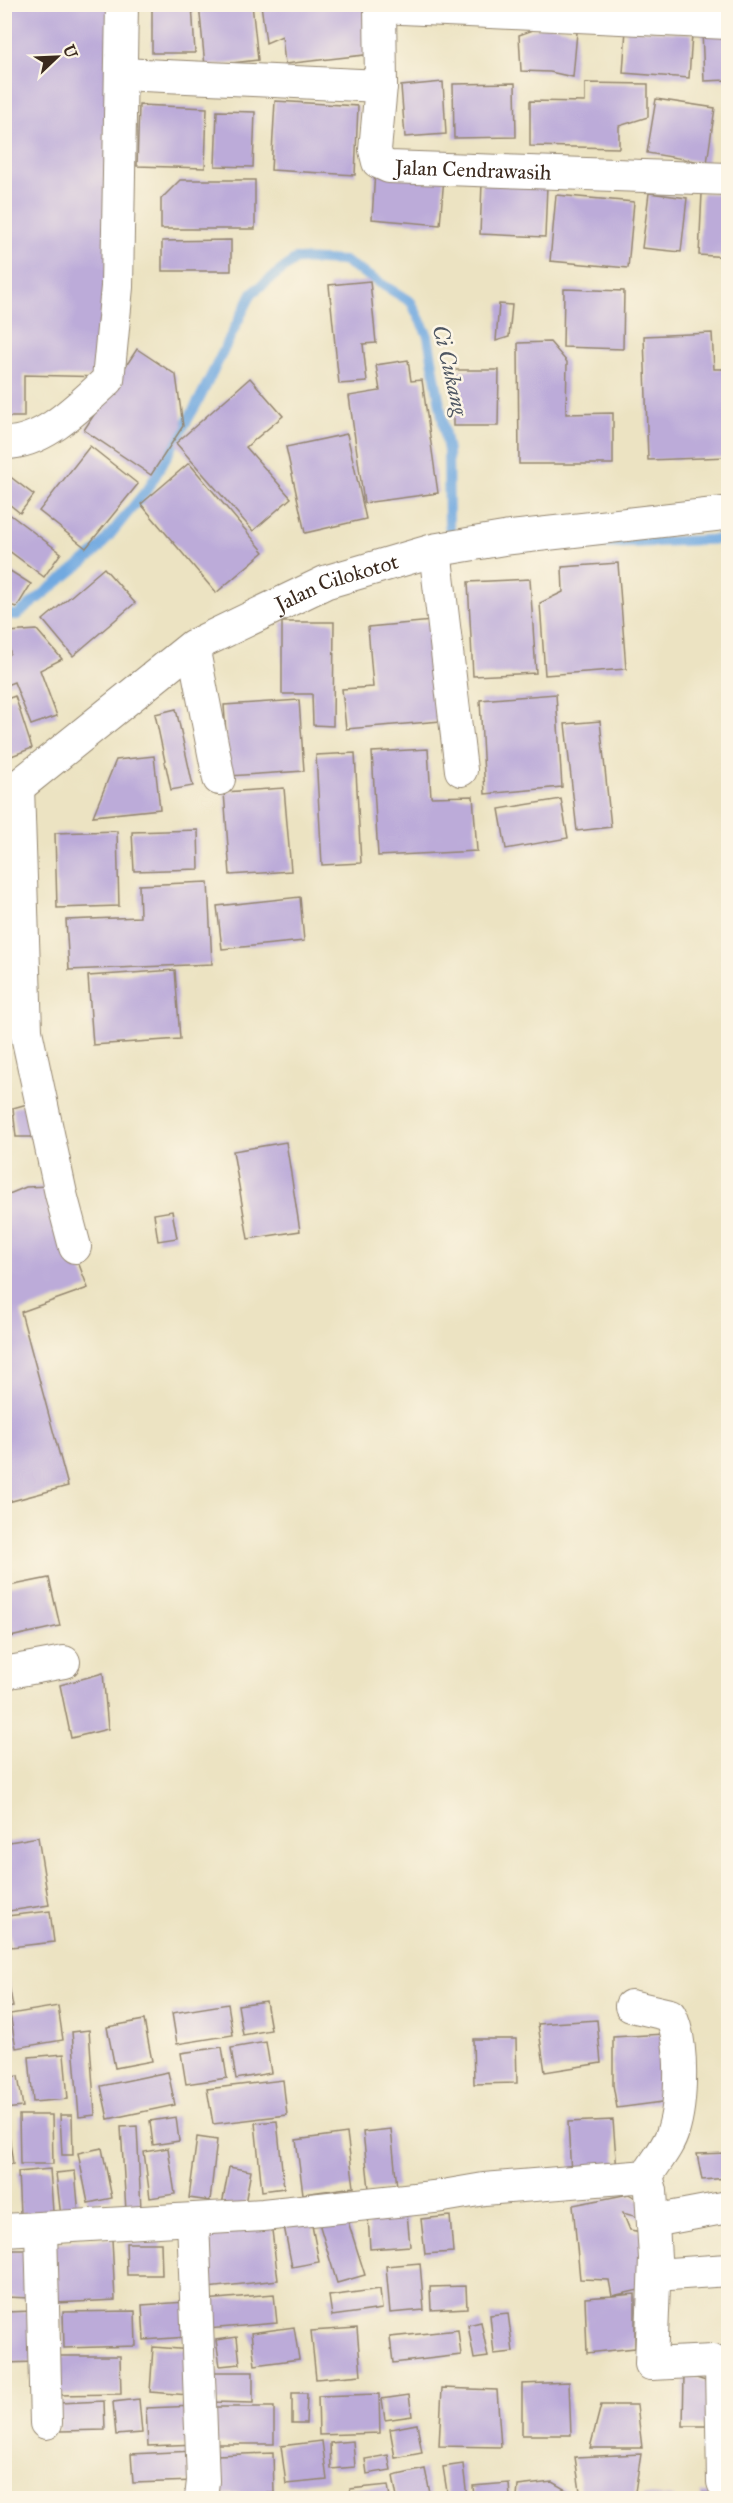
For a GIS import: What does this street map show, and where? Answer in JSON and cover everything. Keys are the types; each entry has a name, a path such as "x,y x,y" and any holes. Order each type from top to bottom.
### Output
{"street":[{"path":"4,443 13,443 32,437 57,423 108,380 117,287 122,4"},
{"path":"380,6 729,23"},
{"name":"Jalan Cendrawasih","path":"380,6 381,86 375,150 378,162 389,167 729,179"},
{"path":"121,74 381,86"},
{"name":"Jalan Cilokotot","path":"11,793 193,646 326,582 449,548 507,538 729,513"},
{"path":"449,548 461,770"},
{"path":"193,646 219,779"},
{"path":"11,793 21,821 26,1031 61,1194 75,1247"},
{"path":"4,1673 64,1662"},
{"path":"631,2006 670,2015 677,2027 681,2070 673,2132 647,2176 651,2191 655,2275 651,2364 713,2361 721,2366 723,2482 729,2494"},
{"path":"4,2230 41,2230 193,2220 340,2207 484,2189 647,2176"},
{"path":"653,2221 729,2207"},
{"path":"193,2220 203,2481 201,2499"},
{"path":"41,2230 46,2422"},
{"path":"655,2275 729,2270"}],"building":[{"path":"4,4 112,4 105,377 24,375 24,417 4,417"},
{"path":"152,4 192,4 195,53 152,53"},
{"path":"199,4 252,4 258,60 205,66"},
{"path":"261,4 366,4 373,54 285,64 282,36 266,43"},
{"path":"547,25 577,32 573,77 550,72 521,71 519,35"},
{"path":"728,28 728,80 704,81 702,29"},
{"path":"626,29 692,34 689,78 623,73"},
{"path":"443,82 446,134 405,137 401,86"},
{"path":"515,83 516,137 454,138 453,84"},
{"path":"585,83 648,84 648,117 619,126 619,148 530,146 530,101 585,102"},
{"path":"656,99 715,108 707,163 647,153"},
{"path":"275,101 358,106 355,175 271,170"},
{"path":"139,105 207,108 205,168 137,166"},
{"path":"217,111 255,112 253,167 215,166"},
{"path":"375,171 444,177 440,225 372,219"},
{"path":"180,180 255,180 255,229 161,229 161,199"},
{"path":"482,183 547,185 545,237 480,234"},
{"path":"649,193 687,198 681,252 642,248"},
{"path":"702,193 728,194 728,257 699,255"},
{"path":"556,195 634,202 628,268 550,261"},
{"path":"231,240 231,271 162,271 162,241"},
{"path":"370,281 376,343 363,344 367,382 339,384 329,285"},
{"path":"564,289 624,291 623,349 563,347"},
{"path":"499,304 512,305 509,337 496,341"},
{"path":"712,333 714,369 728,369 728,457 648,460 644,336"},
{"path":"550,342 567,362 566,414 613,413 613,464 519,464 518,343"},
{"path":"137,349 176,375 183,426 151,475 84,430"},
{"path":"408,360 411,381 422,380 438,493 364,503 349,396 380,391 376,365"},
{"path":"453,370 499,370 498,426 453,426"},
{"path":"250,378 283,416 246,447 291,498 253,531 176,443"},
{"path":"347,434 366,519 305,533 286,447"},
{"path":"90,446 138,484 86,548 39,511"},
{"path":"189,463 264,552 216,593 141,504"},
{"path":"4,472 34,495 20,513 4,500"},
{"path":"4,510 61,553 44,577 4,547"},
{"path":"618,563 626,669 545,675 540,603 563,592 562,567"},
{"path":"4,567 31,584 17,607 4,604"},
{"path":"104,568 135,603 73,656 43,620"},
{"path":"530,579 536,673 473,676 468,582"},
{"path":"432,621 441,721 346,729 342,689 373,687 368,627"},
{"path":"282,622 334,622 333,726 313,725 312,694 282,694"},
{"path":"37,630 62,659 40,670 57,716 31,725 14,682 4,686 4,659 10,653 8,632"},
{"path":"556,694 562,787 485,794 480,700"},
{"path":"15,696 32,748 4,759 4,700"},
{"path":"299,700 304,771 229,776 224,705"},
{"path":"176,709 193,786 171,790 155,714"},
{"path":"600,721 611,827 577,831 565,724"},
{"path":"428,749 431,797 473,796 477,851 378,856 372,752"},
{"path":"355,753 361,863 322,865 316,755"},
{"path":"154,756 160,809 93,816 116,760"},
{"path":"284,788 291,871 230,875 224,792"},
{"path":"561,799 568,838 506,849 499,809"},
{"path":"198,830 199,869 134,871 132,832"},
{"path":"117,831 119,906 57,908 55,833"},
{"path":"208,882 212,964 69,970 66,920 140,917 139,885"},
{"path":"300,897 304,941 222,949 217,906"},
{"path":"4,899 16,987 4,989"},
{"path":"175,970 180,1039 93,1045 88,976"},
{"path":"4,1094 11,1129 4,1130"},
{"path":"34,1102 39,1137 16,1137 13,1108"},
{"path":"286,1142 300,1231 248,1239 233,1151"},
{"path":"49,1186 88,1288 21,1312 68,1486 8,1502 4,1491 4,1196 26,1187"},
{"path":"172,1211 177,1238 158,1241 154,1214"},
{"path":"49,1578 60,1626 10,1637 4,1614 4,1587"},
{"path":"103,1673 108,1729 71,1738 60,1685"},
{"path":"38,1837 49,1905 9,1911 4,1886 4,1843"},
{"path":"50,1911 54,1942 11,1947 7,1916"},
{"path":"4,1958 13,2007 4,2008"},
{"path":"266,2001 271,2030 243,2035 238,2005"},
{"path":"228,2004 233,2035 177,2044 172,2013"},
{"path":"58,2006 63,2040 16,2048 10,2014"},
{"path":"144,2020 152,2061 115,2068 107,2027"},
{"path":"597,2020 601,2063 545,2072 538,2024"},
{"path":"89,2030 95,2115 79,2117 72,2032"},
{"path":"664,2034 670,2101 617,2108 613,2085 613,2037"},
{"path":"473,2039 516,2039 517,2083 474,2084"},
{"path":"266,2042 271,2073 236,2079 231,2048"},
{"path":"222,2047 227,2078 186,2084 181,2053"},
{"path":"64,2054 68,2099 33,2102 29,2057"},
{"path":"168,2072 175,2105 108,2119 101,2086"},
{"path":"18,2076 23,2107 4,2109 4,2078"},
{"path":"283,2080 287,2115 213,2124 207,2089"},
{"path":"19,2115 52,2115 53,2164 20,2164"},
{"path":"60,2115 72,2115 73,2155 62,2155"},
{"path":"176,2117 179,2141 153,2145 150,2121"},
{"path":"613,2120 617,2171 571,2174 568,2122"},
{"path":"277,2121 284,2188 262,2191 255,2123"},
{"path":"137,2126 141,2210 126,2211 121,2127"},
{"path":"8,2127 13,2164 4,2165 4,2128"},
{"path":"391,2129 397,2187 369,2189 363,2132"},
{"path":"347,2133 354,2187 303,2194 296,2140"},
{"path":"197,2137 217,2140 210,2201 189,2198"},
{"path":"102,2148 112,2198 88,2203 78,2153"},
{"path":"168,2148 175,2194 150,2198 144,2152"},
{"path":"728,2153 728,2178 702,2180 697,2154"},
{"path":"229,2167 251,2171 244,2209 222,2205"},
{"path":"50,2169 53,2212 20,2214 18,2172"},
{"path":"75,2171 79,2215 61,2217 56,2173"},
{"path":"5,2179 8,2179 8,2220 5,2220"},
{"path":"629,2194 643,2202 645,2219 623,2213 630,2230 648,2233 648,2288 612,2296 609,2280 580,2279 573,2205"},
{"path":"407,2213 410,2246 370,2249 368,2216"},
{"path":"310,2215 319,2262 292,2267 283,2221"},
{"path":"346,2215 365,2275 337,2283 319,2223"},
{"path":"450,2216 453,2252 425,2254 421,2219"},
{"path":"271,2222 278,2280 207,2288 201,2230"},
{"path":"112,2239 115,2300 57,2303 54,2243"},
{"path":"126,2243 161,2243 162,2275 127,2275"},
{"path":"4,2250 33,2250 32,2298 4,2297"},
{"path":"420,2263 424,2310 390,2313 386,2266"},
{"path":"466,2286 467,2308 431,2310 430,2287"},
{"path":"380,2289 382,2309 332,2316 329,2296"},
{"path":"274,2294 277,2323 207,2329 205,2300"},
{"path":"635,2294 635,2348 587,2353 585,2298"},
{"path":"186,2302 188,2337 144,2340 142,2305"},
{"path":"35,2311 36,2362 4,2363 4,2312"},
{"path":"135,2311 136,2346 64,2348 63,2312"},
{"path":"508,2313 513,2352 494,2354 490,2315"},
{"path":"481,2322 488,2357 474,2359 468,2325"},
{"path":"294,2327 299,2359 255,2365 251,2333"},
{"path":"357,2328 361,2375 316,2379 311,2331"},
{"path":"458,2330 461,2355 393,2363 390,2337"},
{"path":"237,2337 240,2364 220,2366 216,2340"},
{"path":"153,2347 192,2350 189,2395 150,2392"},
{"path":"57,2356 120,2356 121,2394 57,2395"},
{"path":"213,2372 253,2372 253,2403 213,2402"},
{"path":"684,2374 715,2384 715,2426 683,2426"},
{"path":"569,2382 571,2435 522,2435 522,2384"},
{"path":"442,2388 497,2390 501,2447 439,2446"},
{"path":"292,2393 307,2393 306,2423 292,2423"},
{"path":"379,2394 380,2433 319,2435 318,2396"},
{"path":"409,2395 412,2416 385,2420 382,2399"},
{"path":"139,2399 142,2433 116,2435 113,2402"},
{"path":"104,2401 105,2430 60,2431 59,2403"},
{"path":"601,2405 637,2405 642,2448 590,2448"},
{"path":"196,2406 197,2444 148,2446 146,2408"},
{"path":"206,2407 274,2407 274,2444 206,2444"},
{"path":"417,2424 422,2453 395,2458 390,2429"},
{"path":"322,2441 327,2480 286,2484 281,2446"},
{"path":"353,2441 355,2467 331,2469 330,2443"},
{"path":"194,2451 195,2481 133,2483 131,2454"},
{"path":"273,2453 274,2493 217,2494 216,2455"},
{"path":"641,2454 634,2498 581,2498 575,2457"},
{"path":"388,2455 391,2470 367,2474 365,2459"},
{"path":"463,2464 467,2498 448,2498 443,2467"},
{"path":"425,2469 431,2498 397,2498 393,2476"},
{"path":"552,2482 568,2491 566,2498 517,2498 518,2486"},
{"path":"509,2483 510,2498 474,2498 473,2486"},
{"path":"388,2485 390,2498 351,2498 350,2489"},
{"path":"701,2493 723,2494 722,2498 701,2498"},
{"path":"643,2495 674,2497 642,2498"}],"waterway":[{"name":"Ci Cukang","path":"4,614 17,615 96,552 149,487 199,400 252,293 296,259 344,261 411,302 428,336 448,451 449,525 453,543"},
{"name":"Ci Cukang","path":"582,545 728,539"}]}
